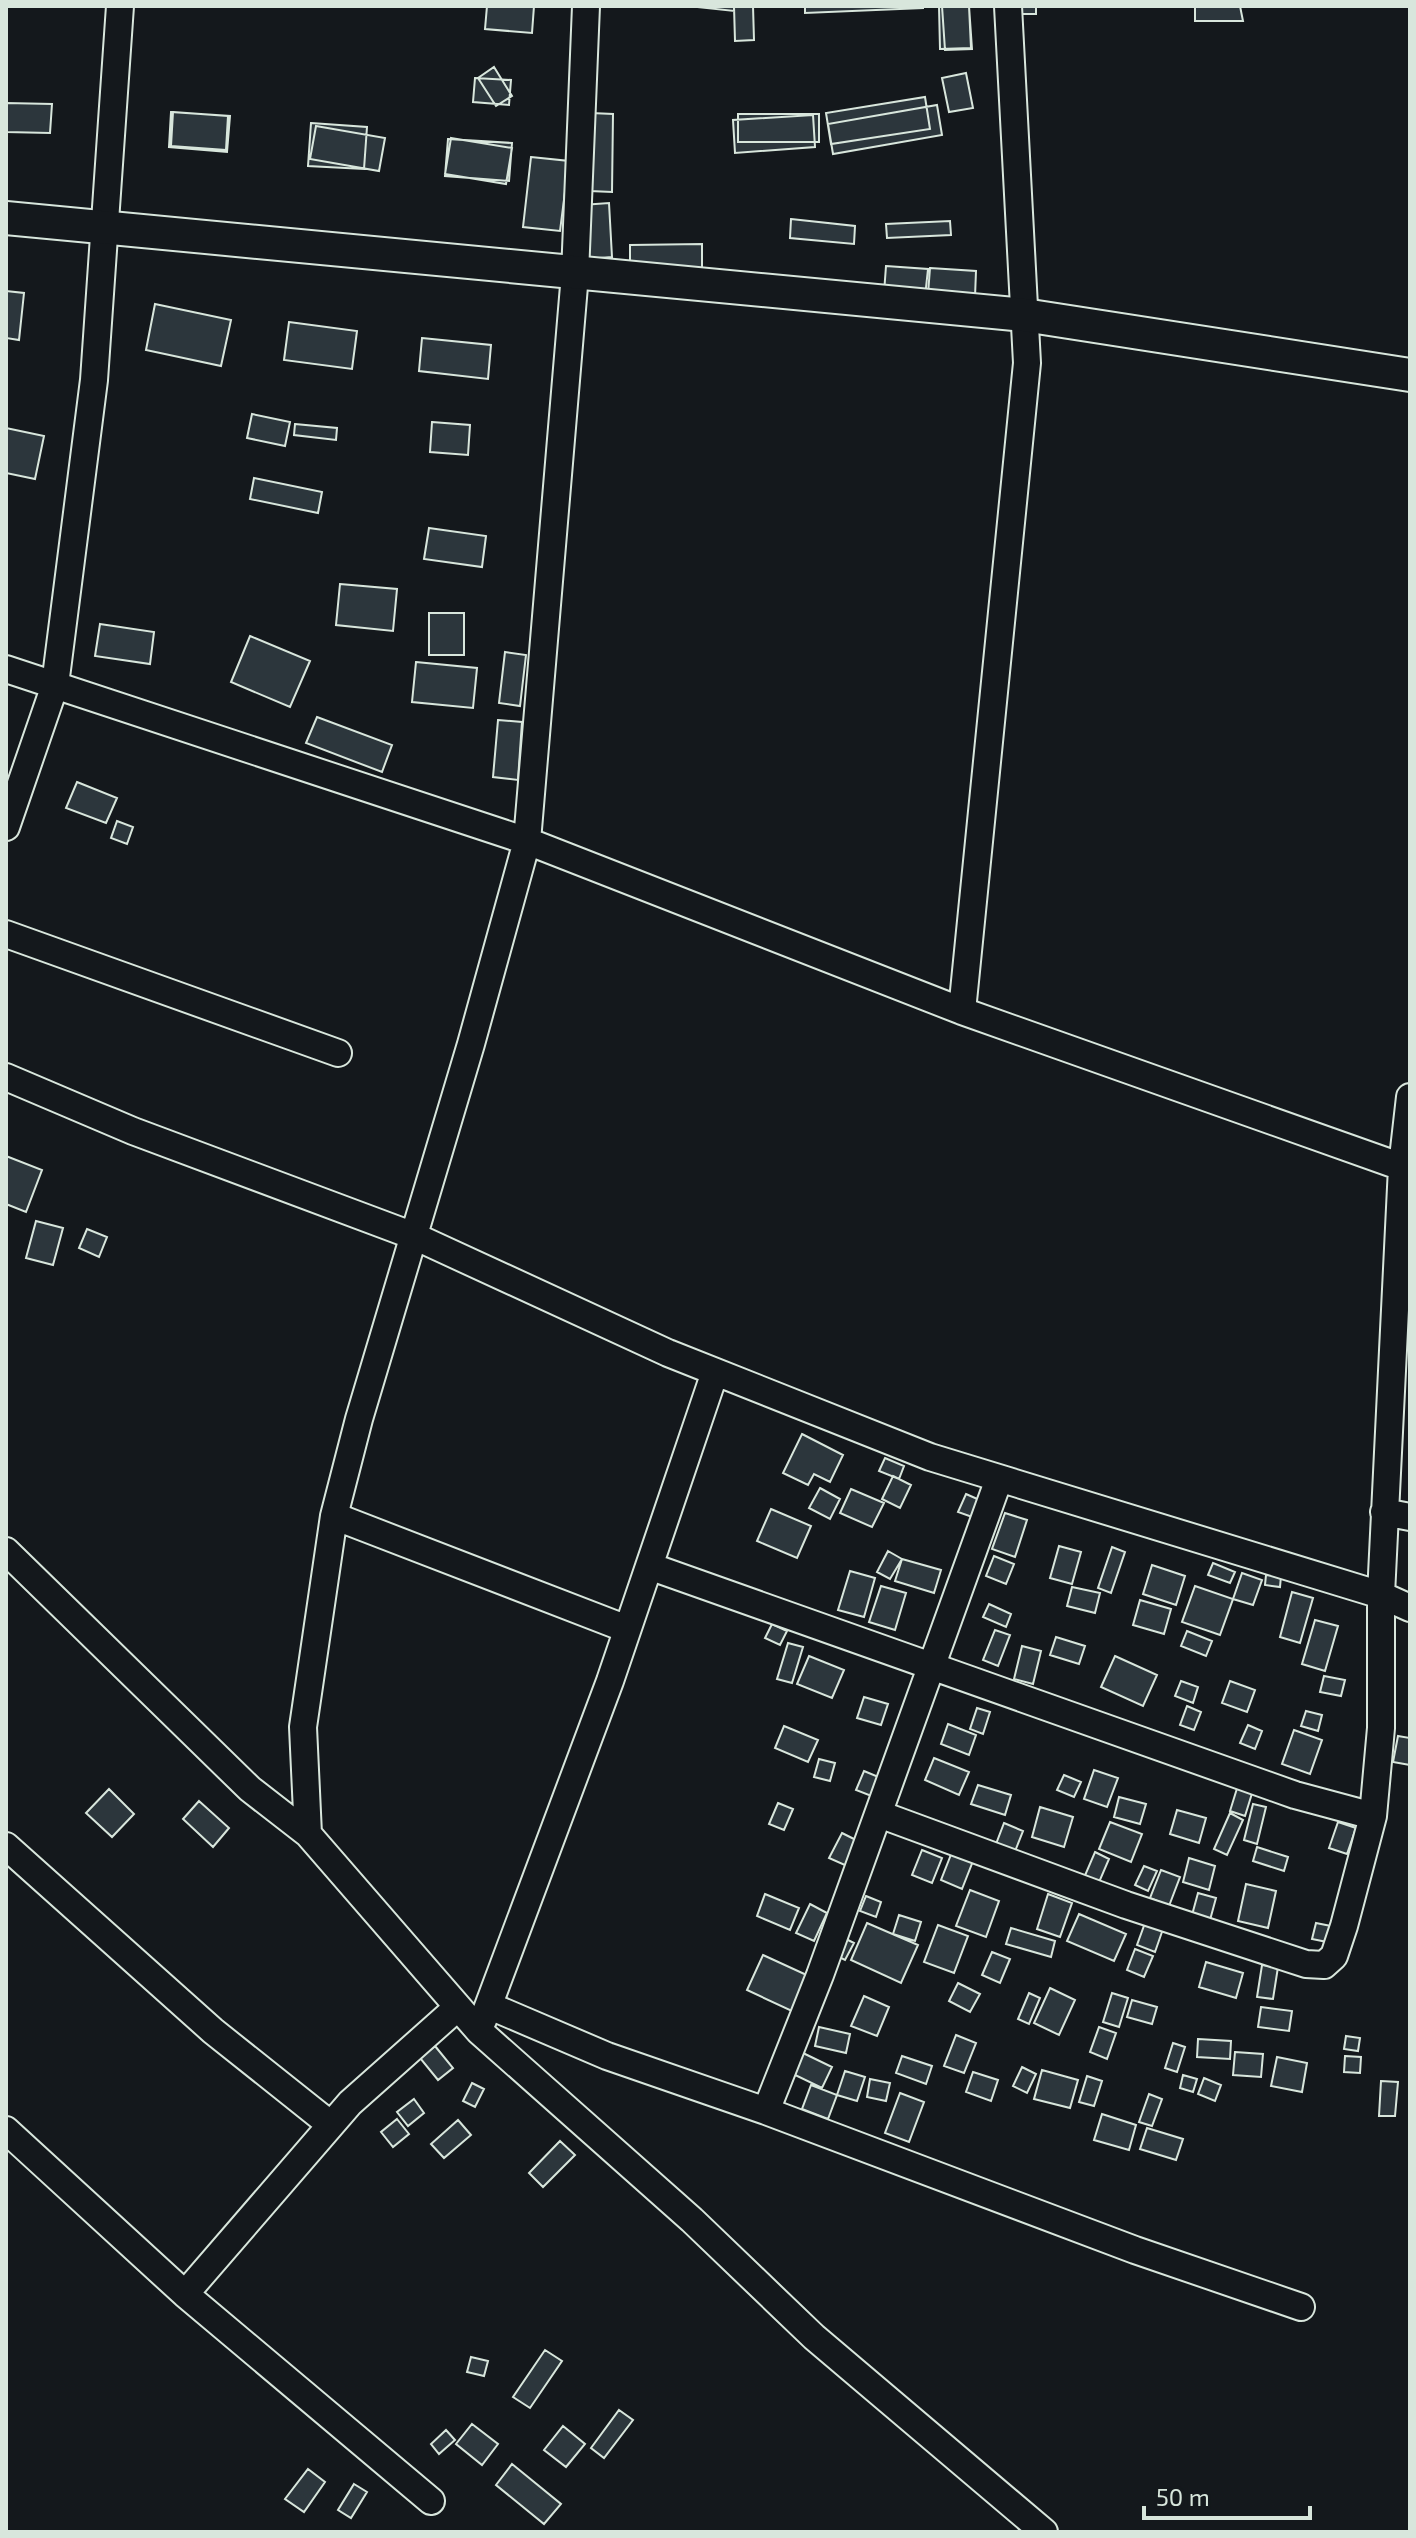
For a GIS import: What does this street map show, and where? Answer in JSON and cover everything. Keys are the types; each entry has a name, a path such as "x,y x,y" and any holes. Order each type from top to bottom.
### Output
{"main road":[{"path":"6,218 106,230 1024,315 1410,375"}],"street":[{"path":"6,827 55,685 94,380 120,6"},
{"path":"308,1834 303,1727 334,1516 527,841 575,274 586,6"},
{"path":"962,1011 1027,363 1008,6"},
{"path":"6,669 527,841 962,1011 1402,1167"},
{"path":"6,934 338,1053"},
{"path":"6,1077 133,1131 414,1236 715,1372 930,1457 1381,1595 1410,1608"},
{"path":"879,1814 1126,1905 1306,1964 1324,1965 1334,1956 1373,1816 1381,1728 1381,1595 1397,1514 1402,1167 1410,1097"},
{"path":"479,2031 627,1629 715,1372"},
{"path":"766,2111 933,1669 999,1479"},
{"path":"334,1516 627,1629"},
{"path":"6,1551 228,1769 308,1834 479,2031 692,2220 814,2337 1044,2532"},
{"path":"649,1566 1295,1795 1373,1816"},
{"path":"6,1846 213,2031 331,2125"},
{"path":"490,2006 607,2056 766,2111 1120,2245 1301,2307"},
{"path":"185,2294 350,2103 458,2007"},
{"path":"6,2130 185,2294 431,2501"}],"building":[{"path":"487,6 534,6 532,33 485,29"},
{"path":"688,6 734,6 734,11"},
{"path":"734,6 753,6 754,40 735,41"},
{"path":"805,6 923,6 923,8 805,13"},
{"path":"939,6 969,6 971,48 940,49"},
{"path":"942,6 969,6 972,49 945,50"},
{"path":"1018,6 1036,6 1036,14 1018,14"},
{"path":"1195,6 1240,6 1243,21 1195,21"},
{"path":"494,67 512,96 496,106 478,78"},
{"path":"966,73 973,108 949,112 942,78"},
{"path":"475,78 511,80 509,105 473,102"},
{"path":"925,97 930,129 831,144 826,113"},
{"path":"6,103 52,104 50,133 6,132"},
{"path":"937,105 942,135 833,154 828,124"},
{"path":"171,112 230,116 227,152 169,147"},
{"path":"173,112 228,116 226,150 171,146"},
{"path":"591,113 613,114 612,192 590,191"},
{"path":"738,114 819,114 819,142 738,142"},
{"path":"813,115 815,147 735,153 733,120"},
{"path":"311,123 367,127 364,169 308,166"},
{"path":"316,126 385,138 379,171 310,159"},
{"path":"451,138 512,148 506,184 445,174"},
{"path":"448,139 512,143 509,181 445,176"},
{"path":"531,157 569,161 560,231 523,227"},
{"path":"609,203 612,257 586,259 582,205"},
{"path":"791,219 855,226 854,244 790,238"},
{"path":"950,221 951,235 887,238 886,224"},
{"path":"702,244 702,269 630,269 630,245"},
{"path":"886,266 928,269 925,297 884,293"},
{"path":"930,268 976,271 975,297 928,294"},
{"path":"6,291 24,293 19,340 6,338"},
{"path":"155,304 231,320 221,366 146,350"},
{"path":"289,322 357,331 352,369 284,360"},
{"path":"422,338 491,345 488,379 419,371"},
{"path":"252,414 290,422 285,446 247,438"},
{"path":"432,422 470,425 468,455 430,452"},
{"path":"295,424 337,428 336,440 294,435"},
{"path":"6,428 44,436 35,479 6,473"},
{"path":"254,478 322,492 318,513 250,499"},
{"path":"429,528 486,536 482,567 424,559"},
{"path":"340,584 397,589 393,631 336,625"},
{"path":"429,613 464,613 464,655 429,655"},
{"path":"100,624 154,632 150,664 95,656"},
{"path":"250,636 310,661 290,707 231,682"},
{"path":"505,652 526,655 520,706 499,703"},
{"path":"416,662 477,668 473,708 412,702"},
{"path":"317,717 392,745 382,772 306,743"},
{"path":"498,720 522,722 518,780 493,777"},
{"path":"77,782 117,798 106,823 66,808"},
{"path":"117,821 133,827 127,844 111,838"},
{"path":"6,1156 42,1170 26,1212 6,1204"},
{"path":"36,1221 63,1228 53,1265 26,1258"},
{"path":"87,1229 107,1237 99,1257 79,1248"},
{"path":"802,1434 843,1455 830,1482 814,1474 808,1485 783,1473"},
{"path":"885,1458 904,1466 899,1479 879,1471"},
{"path":"893,1476 911,1485 900,1508 882,1499"},
{"path":"820,1488 840,1499 830,1519 809,1508"},
{"path":"851,1489 884,1503 872,1527 840,1513"},
{"path":"966,1494 982,1501 975,1518 958,1512"},
{"path":"771,1509 811,1526 797,1558 757,1541"},
{"path":"1005,1513 1027,1520 1015,1557 992,1549"},
{"path":"1059,1546 1081,1552 1072,1584 1050,1578"},
{"path":"1112,1547 1125,1552 1111,1593 1098,1588"},
{"path":"888,1551 902,1559 890,1579 877,1572"},
{"path":"994,1556 1014,1564 1006,1584 986,1576"},
{"path":"902,1559 941,1570 934,1593 895,1581"},
{"path":"1213,1563 1235,1572 1230,1583 1208,1575"},
{"path":"1152,1565 1185,1576 1176,1605 1143,1594"},
{"path":"850,1571 875,1578 864,1617 838,1610"},
{"path":"1242,1573 1262,1580 1253,1605 1233,1599"},
{"path":"1266,1575 1281,1576 1280,1587 1265,1585"},
{"path":"881,1586 906,1593 895,1630 869,1622"},
{"path":"1195,1586 1233,1599 1220,1635 1182,1622"},
{"path":"1072,1587 1100,1593 1095,1613 1067,1606"},
{"path":"1292,1592 1313,1598 1300,1643 1280,1637"},
{"path":"1140,1600 1171,1609 1164,1634 1133,1625"},
{"path":"989,1604 1011,1614 1006,1627 983,1617"},
{"path":"1315,1620 1338,1626 1325,1671 1302,1664"},
{"path":"772,1624 787,1631 780,1645 765,1638"},
{"path":"995,1630 1010,1635 998,1666 983,1660"},
{"path":"1187,1631 1212,1641 1206,1656 1181,1646"},
{"path":"1056,1637 1085,1646 1079,1664 1050,1655"},
{"path":"788,1643 803,1647 792,1683 777,1679"},
{"path":"1022,1646 1041,1651 1033,1684 1014,1679"},
{"path":"809,1656 844,1670 832,1698 797,1684"},
{"path":"1115,1656 1157,1675 1143,1706 1101,1687"},
{"path":"1324,1676 1345,1680 1341,1696 1320,1692"},
{"path":"1181,1681 1198,1687 1193,1703 1175,1696"},
{"path":"1230,1681 1255,1690 1247,1712 1222,1703"},
{"path":"864,1697 888,1704 881,1725 857,1718"},
{"path":"1187,1706 1201,1712 1194,1730 1180,1725"},
{"path":"977,1708 990,1712 983,1734 970,1729"},
{"path":"1306,1711 1322,1715 1318,1731 1301,1726"},
{"path":"948,1724 976,1735 969,1755 941,1744"},
{"path":"1248,1725 1262,1731 1255,1749 1240,1743"},
{"path":"784,1726 818,1740 808,1762 775,1748"},
{"path":"1294,1730 1322,1740 1310,1774 1282,1764"},
{"path":"1398,1736 1410,1738 1410,1765 1393,1762"},
{"path":"934,1758 969,1772 959,1795 925,1780"},
{"path":"819,1759 835,1763 830,1781 814,1777"},
{"path":"1094,1770 1118,1778 1107,1807 1084,1799"},
{"path":"864,1771 881,1778 874,1797 856,1790"},
{"path":"1064,1775 1081,1782 1074,1797 1057,1790"},
{"path":"1239,1782 1254,1787 1245,1816 1230,1811"},
{"path":"978,1785 1011,1795 1005,1815 971,1804"},
{"path":"109,1789 134,1814 112,1837 86,1813"},
{"path":"1119,1797 1146,1804 1140,1824 1114,1817"},
{"path":"199,1801 229,1828 213,1847 183,1819"},
{"path":"778,1803 793,1809 784,1830 769,1824"},
{"path":"1253,1804 1266,1807 1257,1844 1244,1840"},
{"path":"1040,1807 1073,1817 1064,1847 1032,1837"},
{"path":"1177,1810 1206,1818 1199,1843 1170,1834"},
{"path":"1230,1813 1243,1820 1227,1855 1214,1849"},
{"path":"1110,1822 1142,1834 1131,1862 1099,1849"},
{"path":"1338,1822 1356,1828 1347,1854 1329,1848"},
{"path":"1004,1823 1023,1831 1012,1859 993,1852"},
{"path":"842,1833 860,1842 847,1866 829,1858"},
{"path":"1257,1847 1288,1857 1284,1871 1253,1861"},
{"path":"922,1850 942,1858 932,1883 912,1875"},
{"path":"952,1852 973,1861 962,1889 941,1880"},
{"path":"1095,1852 1109,1859 1097,1887 1083,1880"},
{"path":"1189,1858 1215,1866 1209,1890 1183,1882"},
{"path":"1144,1866 1157,1871 1148,1891 1135,1885"},
{"path":"1161,1870 1180,1877 1169,1906 1150,1898"},
{"path":"1246,1884 1276,1891 1268,1928 1238,1921"},
{"path":"970,1890 999,1901 986,1937 956,1926"},
{"path":"1198,1893 1216,1898 1210,1920 1192,1915"},
{"path":"765,1894 799,1908 790,1930 757,1916"},
{"path":"1048,1894 1072,1903 1060,1937 1037,1929"},
{"path":"866,1896 881,1902 876,1917 860,1911"},
{"path":"810,1904 827,1913 814,1941 796,1933"},
{"path":"1079,1914 1126,1934 1114,1961 1067,1941"},
{"path":"899,1915 921,1922 915,1941 893,1934"},
{"path":"867,1923 918,1945 901,1983 851,1960"},
{"path":"1145,1923 1163,1929 1155,1952 1137,1945"},
{"path":"1316,1923 1336,1927 1332,1943 1312,1939"},
{"path":"938,1925 968,1936 954,1973 924,1962"},
{"path":"1011,1928 1055,1941 1051,1957 1006,1944"},
{"path":"842,1937 854,1943 845,1960 833,1954"},
{"path":"1135,1949 1153,1956 1144,1977 1127,1970"},
{"path":"992,1952 1010,1959 1000,1983 982,1975"},
{"path":"763,1955 811,1977 794,2012 747,1990"},
{"path":"1206,1962 1243,1973 1236,1998 1199,1987"},
{"path":"1262,1965 1278,1967 1273,1999 1257,1997"},
{"path":"958,1983 980,1994 970,2012 949,2001"},
{"path":"1050,1988 1075,2000 1059,2035 1034,2023"},
{"path":"1029,1993 1040,1998 1029,2024 1018,2019"},
{"path":"1112,1993 1128,1998 1119,2027 1103,2022"},
{"path":"864,1996 889,2007 877,2036 851,2026"},
{"path":"1132,2000 1157,2007 1152,2024 1127,2017"},
{"path":"1261,2007 1292,2011 1289,2031 1258,2027"},
{"path":"819,2027 850,2034 846,2053 815,2046"},
{"path":"1099,2027 1116,2033 1107,2059 1090,2052"},
{"path":"956,2035 976,2043 964,2073 944,2066"},
{"path":"1346,2036 1360,2038 1358,2051 1344,2049"},
{"path":"1198,2039 1231,2041 1230,2059 1197,2057"},
{"path":"1173,2043 1185,2047 1177,2072 1165,2068"},
{"path":"435,2046 453,2068 438,2080 420,2058"},
{"path":"1235,2052 1263,2054 1261,2077 1233,2075"},
{"path":"803,2053 832,2067 822,2088 793,2074"},
{"path":"902,2056 932,2066 926,2084 896,2073"},
{"path":"1345,2056 1361,2057 1360,2073 1344,2072"},
{"path":"1277,2057 1307,2063 1302,2092 1271,2086"},
{"path":"1022,2067 1036,2074 1027,2093 1013,2086"},
{"path":"1042,2070 1078,2080 1070,2108 1034,2099"},
{"path":"845,2071 865,2077 857,2101 837,2095"},
{"path":"973,2072 998,2080 991,2101 966,2092"},
{"path":"1183,2075 1197,2079 1193,2092 1180,2088"},
{"path":"1087,2076 1102,2081 1094,2106 1079,2102"},
{"path":"1204,2078 1221,2085 1215,2101 1198,2094"},
{"path":"870,2079 890,2083 886,2101 867,2097"},
{"path":"1381,2081 1398,2082 1395,2116 1379,2116"},
{"path":"472,2083 484,2089 475,2107 463,2101"},
{"path":"811,2085 837,2095 828,2119 802,2109"},
{"path":"900,2093 924,2102 909,2142 885,2133"},
{"path":"1149,2094 1162,2099 1152,2126 1139,2122"},
{"path":"414,2099 424,2113 408,2126 397,2112"},
{"path":"1102,2114 1136,2125 1129,2150 1094,2140"},
{"path":"397,2119 409,2134 393,2147 381,2132"},
{"path":"458,2120 471,2135 444,2158 431,2144"},
{"path":"1147,2128 1183,2139 1176,2160 1140,2149"},
{"path":"560,2141 575,2155 543,2187 529,2173"},
{"path":"545,2350 562,2361 530,2408 513,2397"},
{"path":"471,2357 488,2361 484,2376 467,2372"},
{"path":"619,2410 633,2420 604,2458 591,2448"},
{"path":"472,2424 498,2444 482,2465 456,2444"},
{"path":"563,2426 585,2444 566,2467 544,2450"},
{"path":"446,2430 455,2440 439,2454 431,2444"},
{"path":"512,2464 561,2504 544,2524 496,2485"},
{"path":"308,2469 325,2482 304,2512 285,2499"},
{"path":"354,2484 367,2492 351,2518 338,2510"}]}
